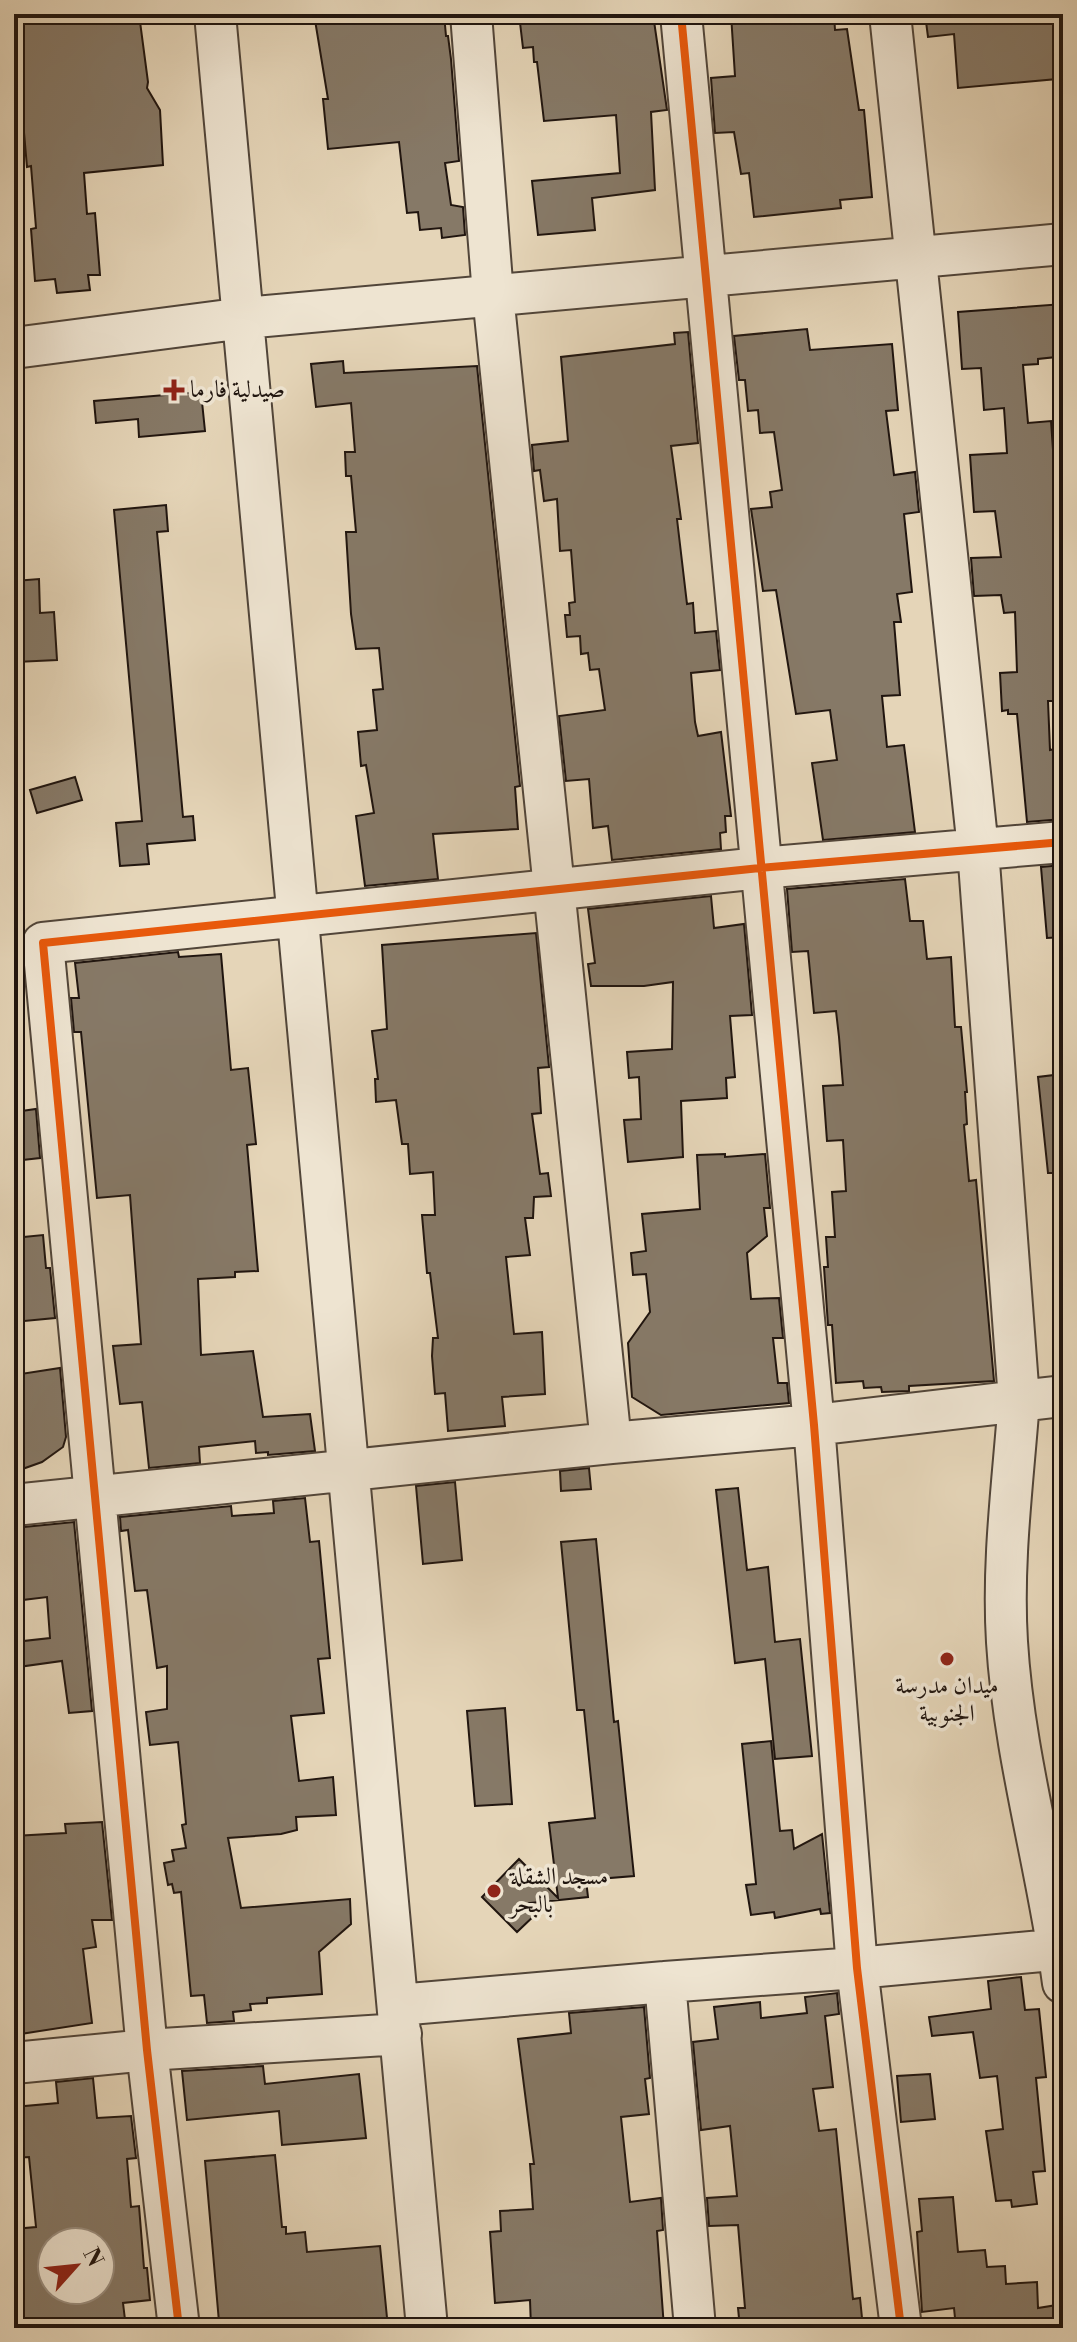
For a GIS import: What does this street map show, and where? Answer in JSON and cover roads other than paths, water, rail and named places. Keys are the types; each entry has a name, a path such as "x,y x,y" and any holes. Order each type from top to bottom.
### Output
{"street":[{"path":"215,14 427,2328"},
{"path":"471,14 493,295 611,1443"},
{"path":"681,14 814,1425 857,1968 901,2328"},
{"path":"14,2063 399,2019 665,1982 857,1968 1061,1960 1026,1780 1007,1643 1006,1564 1019,1400 978,849 890,14"},
{"path":"14,348 244,318 1063,244"},
{"path":"179,2328 147,2050 95,1497 29,945 555,888 1063,842"},
{"path":"14,1505 814,1425 1063,1396"},
{"path":"665,1982 695,2328"}],"place":[{"name":"صيدلية فارما","path":"174,390"},
{"name":"ميدان مدرسة الجنوبية","path":"947,1659"},
{"name":"مسجد الشقلة بالبحر","path":"494,1891"}]}
